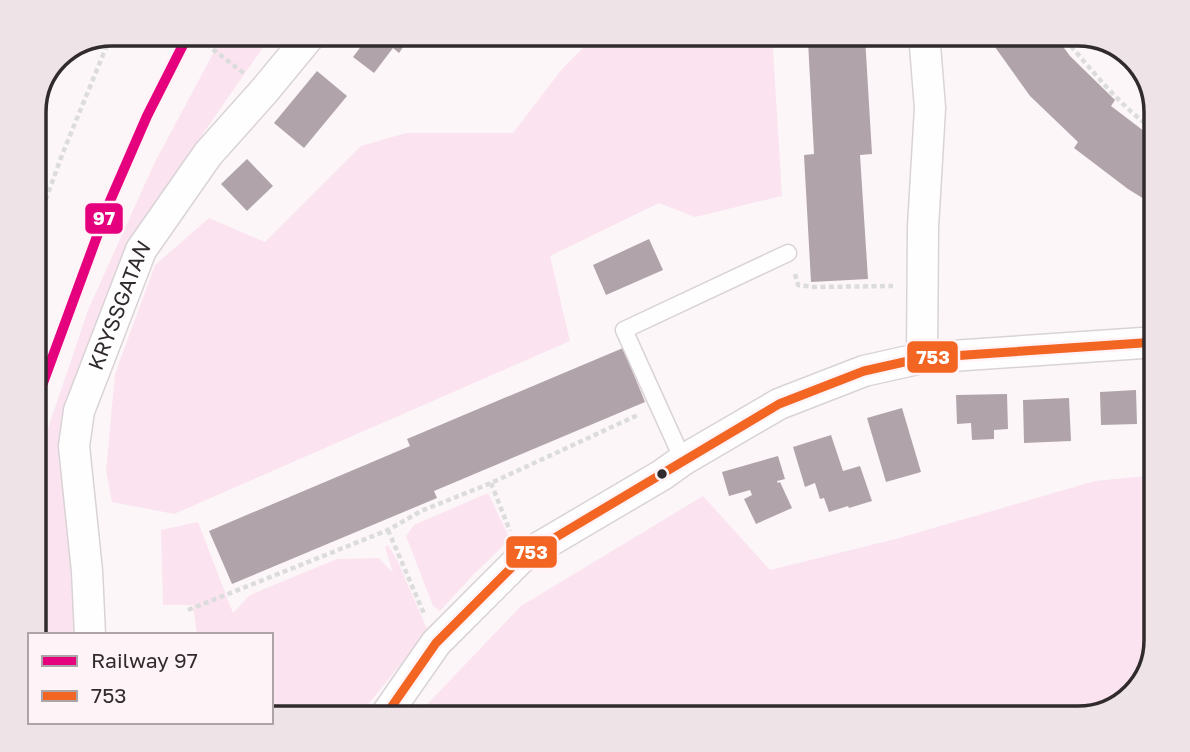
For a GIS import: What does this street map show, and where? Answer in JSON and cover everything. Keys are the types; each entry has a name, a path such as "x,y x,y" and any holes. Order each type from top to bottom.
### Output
{"street":[{"name":"KRYSSGATAN","path":"90,633 75,446 79,411 141,250 208,154 301,46"},
{"path":"922,358 922,285 930,108 925,46"},
{"path":"391,707 436,643 521,558 779,404 863,371 922,358 1144,343"}],"lane":[{"path":"683,460 624,330 788,253"}],"path":[{"path":"46,199 107,46"},
{"path":"209,46 265,90"},
{"path":"1071,46 1144,124"},
{"path":"788,253 798,285 922,285"},
{"path":"188,610 388,530 421,511 491,484 660,405"},
{"path":"491,484 521,558"},
{"path":"388,530 436,643"}],"shaded area":[{"path":"217,46 264,46 148,217 117,289 71,524 76,633 46,633 46,434 88,310 154,164"},
{"path":"585,46 773,46 782,196 695,217 659,203 550,256 570,341 174,514 112,502 106,471 115,374 155,265 209,218 265,242 361,146 406,133 513,133 562,69"},
{"path":"1144,476 1144,649 1131,681 1119,693 1096,704 1078,707 424,707 521,606 703,496 770,570 899,538 1095,481"},
{"path":"488,493 510,539 440,611 433,606 406,536 414,525"},
{"path":"198,522 233,613 250,595 337,559 379,558 393,573 385,547 388,545 428,631 366,707 273,707 273,633 197,633 193,605 163,605 161,530"}],"building":[{"path":"361,46 404,46 399,53 393,48 374,73 353,57"},
{"path":"808,46 866,46 872,154 860,155 868,279 811,282 804,155 814,154"},
{"path":"994,46 1063,46 1115,100 1111,106 1144,131 1144,199 1074,148 1078,142 1030,96"},
{"path":"317,71 347,96 304,148 274,123"},
{"path":"247,159 273,186 247,211 221,184"},
{"path":"649,239 663,270 606,295 593,265"},
{"path":"623,348 645,402 434,491 437,498 232,584 209,531 410,446 407,439"},
{"path":"1136,390 1137,424 1101,425 1100,392"},
{"path":"1007,394 1008,429 994,430 994,439 972,440 971,423 957,424 956,395"},
{"path":"1069,398 1071,441 1024,443 1023,400"},
{"path":"902,408 921,472 886,482 867,418"},
{"path":"831,435 843,471 860,466 872,501 829,512 824,498 820,499 815,483 805,487 793,447"},
{"path":"778,456 785,479 777,481 780,482 792,508 756,524 744,499 752,495 750,490 729,496 722,472"}],"rail line":[{"name":"97","path":"46,375 110,201 147,116 182,46"}],"transit line":[{"name":"753","path":"391,707 436,643 521,558 779,404 864,371 922,358 1144,343"}]}
